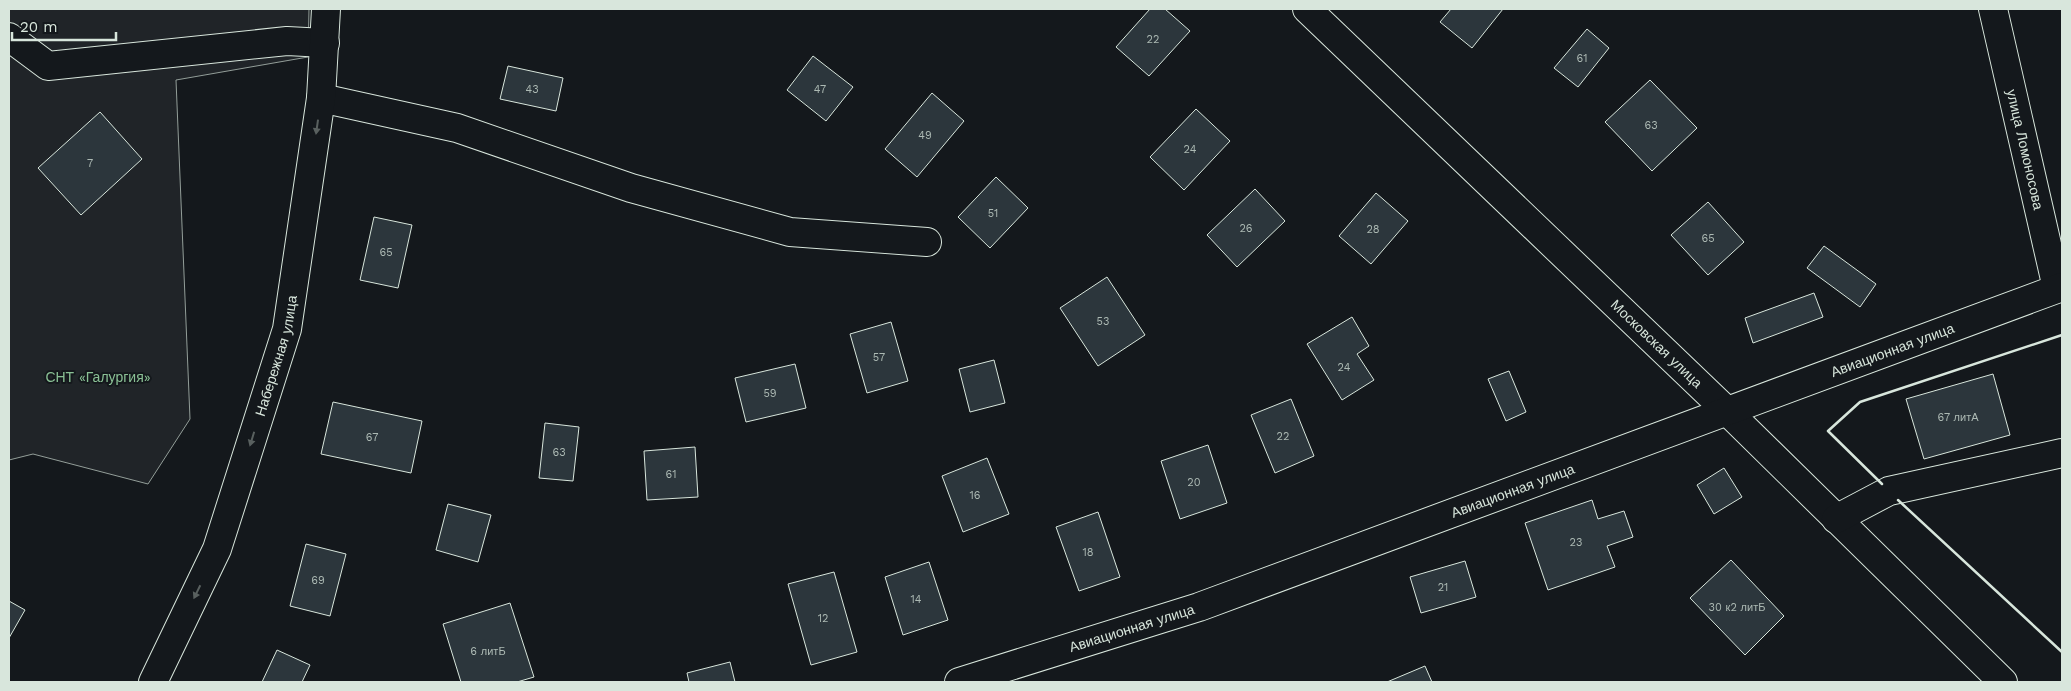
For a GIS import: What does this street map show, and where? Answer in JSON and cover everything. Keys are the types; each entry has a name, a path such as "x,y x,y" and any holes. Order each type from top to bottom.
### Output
{"street":[{"name":"Набережная улица","path":"153,682 218,549 287,330 321,98 326,9"},
{"name":"Московская улица","path":"1307,9 1728,412 2003,682"},
{"name":"улица Ломоносова","path":"1993,9 2060,288"},
{"path":"9,37 48,66 288,41 325,43"},
{"path":"321,98 457,128 631,188 790,232 927,242"},
{"name":"Авиационная улица","path":"959,682 1198,607 2060,288"},
{"path":"1836,519 1889,491 2062,453"}],"green space":[{"name":"СНТ «Галургия»","path":"9,9 309,9 308,57 176,80 190,419 148,484 33,454 9,460"}],"building":[{"path":"1150,9 1165,9 1190,31 1149,76 1116,47"},
{"path":"1451,9 1503,9 1472,48 1440,22"},
{"path":"1587,29 1609,48 1578,87 1554,68"},
{"path":"813,56 853,87 826,121 787,90"},
{"path":"508,66 563,78 556,111 500,99"},
{"path":"1650,80 1697,128 1652,171 1605,122"},
{"path":"932,93 964,121 917,177 885,149"},
{"path":"1196,109 1230,141 1184,190 1150,157"},
{"path":"100,112 142,159 81,215 38,168"},
{"path":"996,177 1028,208 990,248 958,217"},
{"path":"1255,189 1285,221 1237,267 1207,235"},
{"path":"1376,193 1408,221 1371,264 1339,236"},
{"path":"1708,202 1744,242 1708,275 1671,235"},
{"path":"374,217 412,225 398,288 360,280"},
{"path":"1824,246 1876,284 1860,307 1807,268"},
{"path":"1107,277 1145,335 1098,366 1060,308"},
{"path":"1814,293 1823,317 1753,343 1745,318"},
{"path":"1352,317 1369,346 1357,354 1374,380 1342,400 1307,344"},
{"path":"891,322 908,381 867,393 850,334"},
{"path":"994,360 1005,403 970,412 959,369"},
{"path":"795,364 806,408 746,422 735,378"},
{"path":"1509,371 1526,412 1506,421 1488,379"},
{"path":"1993,374 2010,435 1924,459 1906,399"},
{"path":"1291,399 1314,456 1275,473 1251,415"},
{"path":"333,402 422,421 411,473 321,454"},
{"path":"545,423 579,427 573,481 539,478"},
{"path":"1208,445 1227,503 1180,519 1161,461"},
{"path":"695,447 698,497 647,500 644,451"},
{"path":"987,458 1009,514 963,532 942,476"},
{"path":"1724,468 1742,497 1714,514 1697,485"},
{"path":"1592,500 1598,519 1624,511 1633,537 1607,546 1615,567 1548,590 1525,523"},
{"path":"448,504 491,515 478,562 436,550"},
{"path":"1098,512 1120,577 1079,591 1056,527"},
{"path":"306,544 346,554 330,616 290,606"},
{"path":"1731,560 1784,616 1745,655 1690,598"},
{"path":"1465,561 1476,597 1421,613 1410,577"},
{"path":"929,562 948,620 903,635 885,577"},
{"path":"834,572 857,652 811,665 788,584"},
{"path":"9,601 25,610 9,638"},
{"path":"510,603 534,677 517,682 461,682 443,624"},
{"path":"277,650 310,665 302,682 262,682"},
{"path":"730,662 735,682 689,682 687,673"},
{"path":"1425,666 1432,682 1387,682"}],"wall":[{"path":"1882,484 1828,431 1860,402 2062,335"},
{"path":"1898,500 2062,652"}]}
